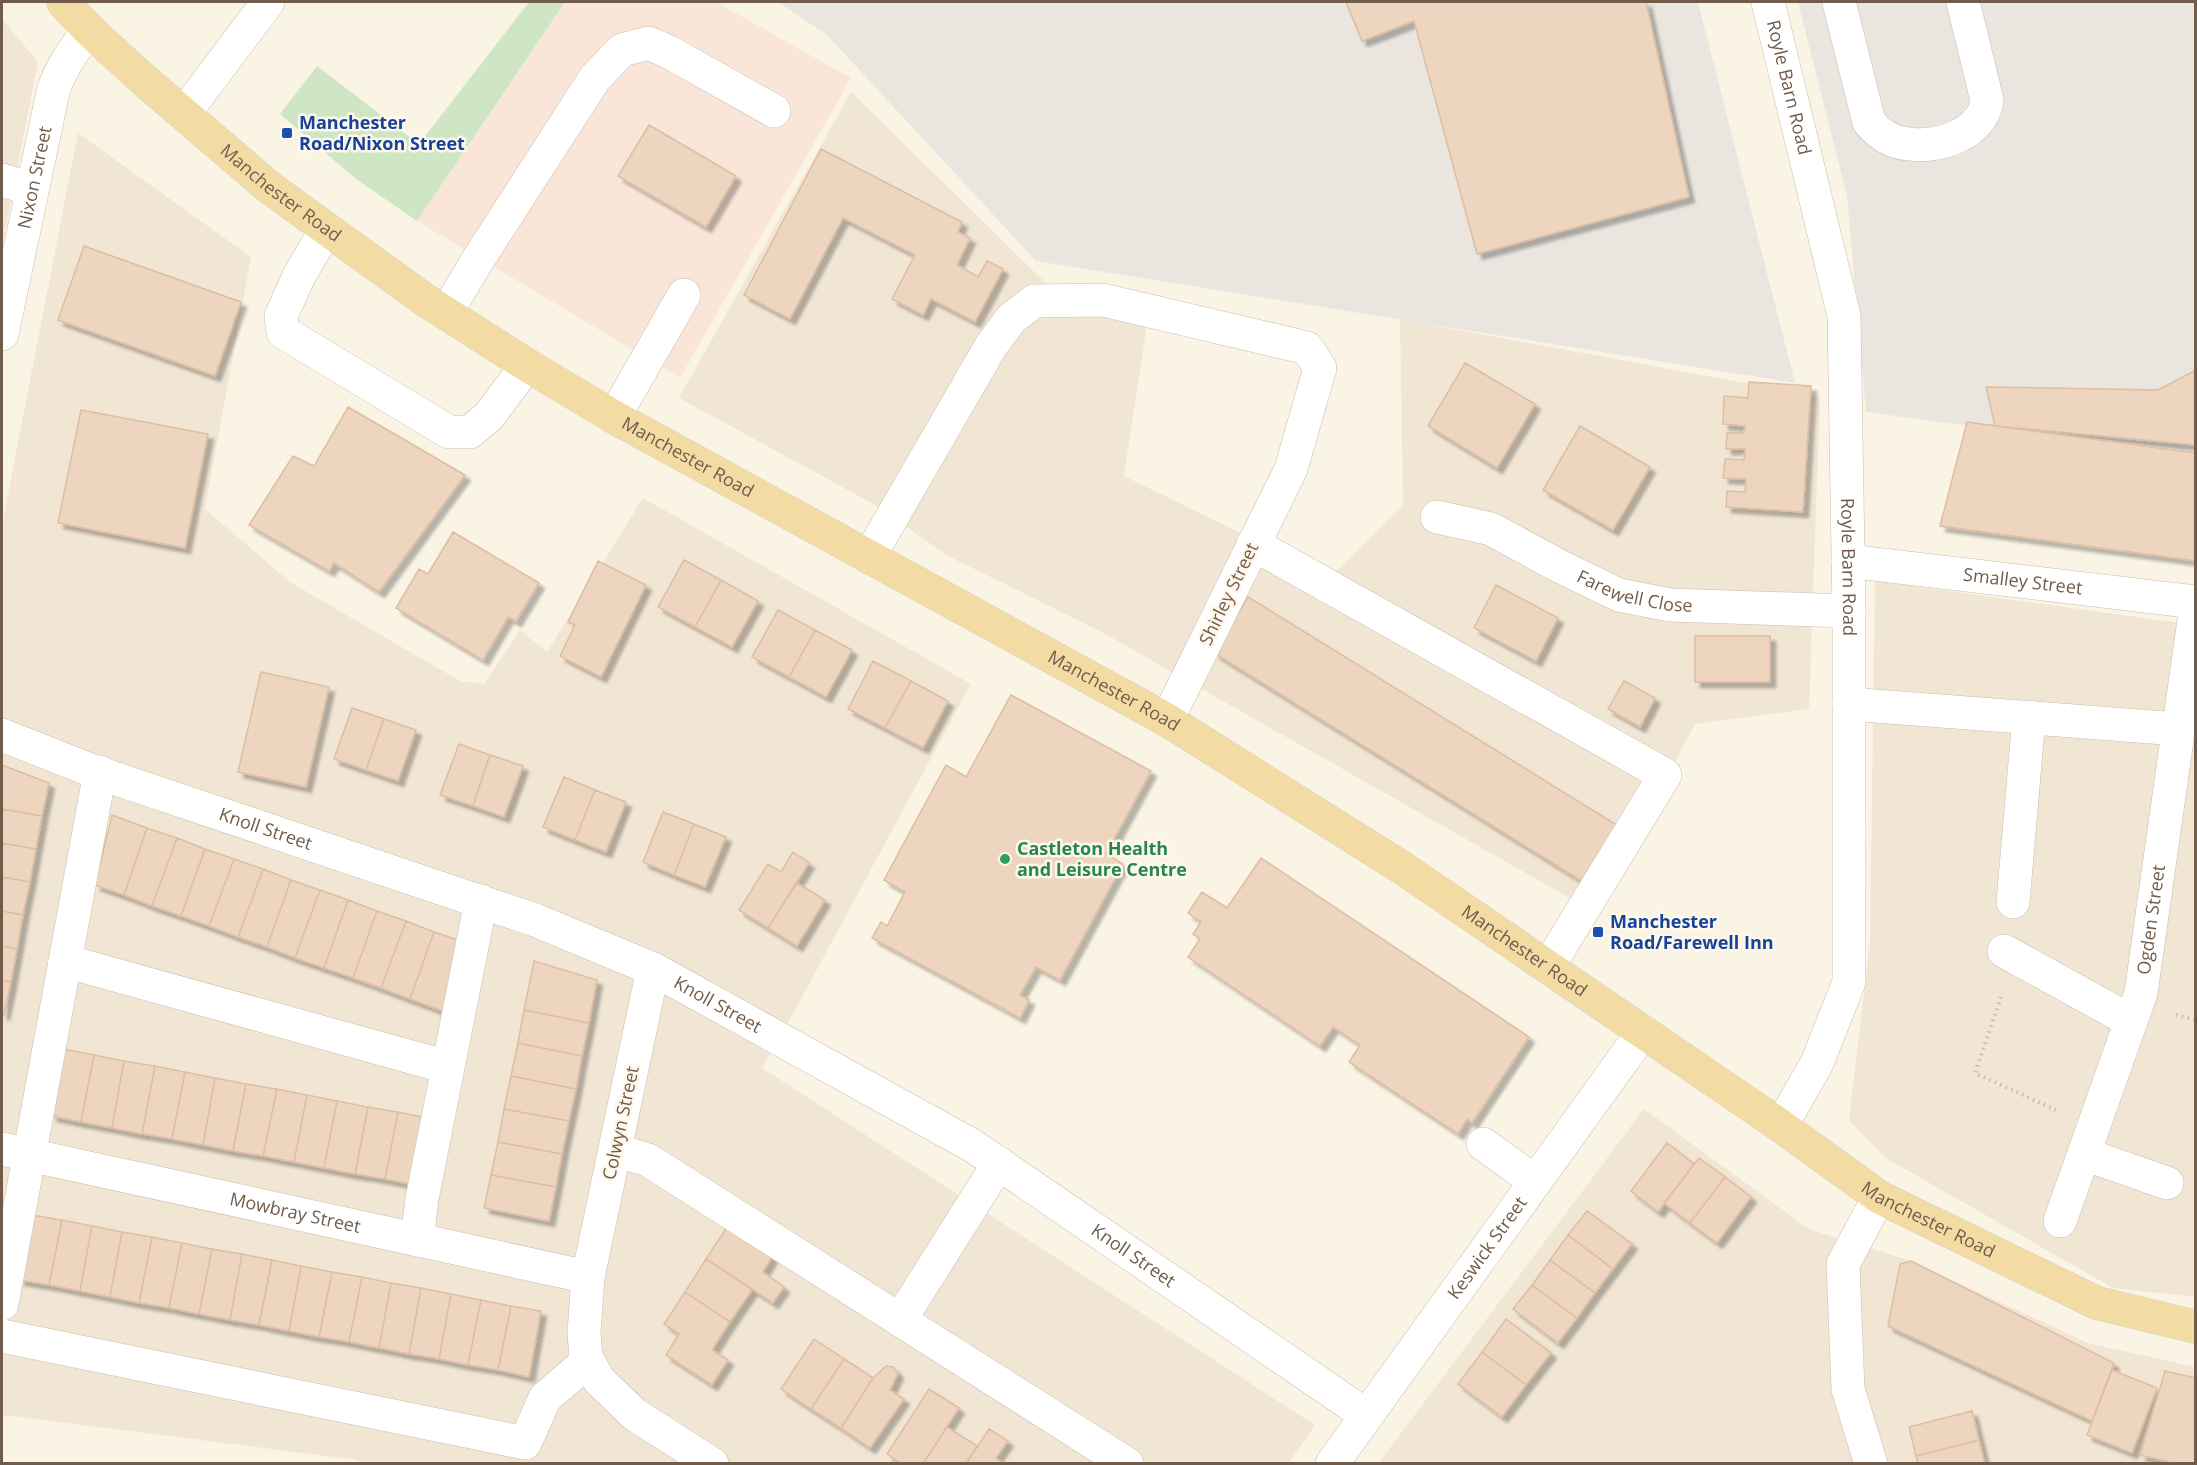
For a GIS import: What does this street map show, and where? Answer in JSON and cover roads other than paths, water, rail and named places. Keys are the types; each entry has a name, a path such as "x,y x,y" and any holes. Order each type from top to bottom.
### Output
{"main road":[{"name":"Manchester Road","path":"63,2 90,30 270,188 326,230 527,366 614,417 1167,720 1401,867 1781,1126 1879,1197 2097,1303 2196,1327"}],"street":[{"path":"184,114 268,2"},
{"name":"Royle Barn Road","path":"1768,2 1844,316 1849,611 1849,982 1817,1063 1781,1126"},
{"path":"1839,2 1869,122 1884,136 1909,144 1927,144 1961,135 1976,125 1986,112 1987,100 1963,2"},
{"name":"Nixon Street","path":"2,334 17,185 57,77 64,63 90,30"},
{"path":"446,313 595,78 622,50 648,43 669,52 774,111"},
{"path":"326,230 299,276 280,316 283,332 449,432 470,432 482,422 527,366"},
{"path":"614,417 684,294"},
{"name":"Shirley Street","path":"869,557 990,346 1011,319 1035,301 1103,300 1308,348 1320,368 1291,469 1167,720"},
{"name":"Farewell Close","path":"1437,517 1491,529 1619,595 1670,605 1849,611"},
{"path":"1253,544 1665,775 1548,967"},
{"name":"Smalley Street","path":"1848,561 2196,604"},
{"name":"Ogden Street","path":"2061,1221 2142,993 2196,604"},
{"path":"1849,704 2178,729"},
{"path":"2013,902 2029,717"},
{"name":"Knoll Street","path":"2,735 100,772 535,920 653,969 973,1146 1366,1415"},
{"path":"2,1305 15,1152 65,961 100,772"},
{"path":"417,1240 422,1199 481,901"},
{"path":"2011,954 2131,1021"},
{"path":"65,961 447,1067"},
{"name":"Colwyn Street","path":"588,1361 584,1333 588,1277 653,969"},
{"name":"Keswick Street","path":"1332,1464 1642,1032"},
{"path":"2089,1141 2167,1183"},
{"path":"1482,1144 1534,1181"},
{"path":"615,1150 648,1160 1127,1464"},
{"name":"Mowbray Street","path":"15,1152 588,1277"},
{"path":"900,1320 999,1163"},
{"path":"1871,1464 1848,1389 1843,1264 1879,1197"},
{"path":"2,1336 525,1443 545,1398 588,1361 599,1380 634,1414 712,1464"}],"place":[{"name":"Manchester Road/Nixon Street","path":"287,133"},
{"name":"Castleton Health and Leisure Centre","path":"1005,859"},
{"name":"Manchester Road/Farewell Inn","path":"1598,932"}]}
